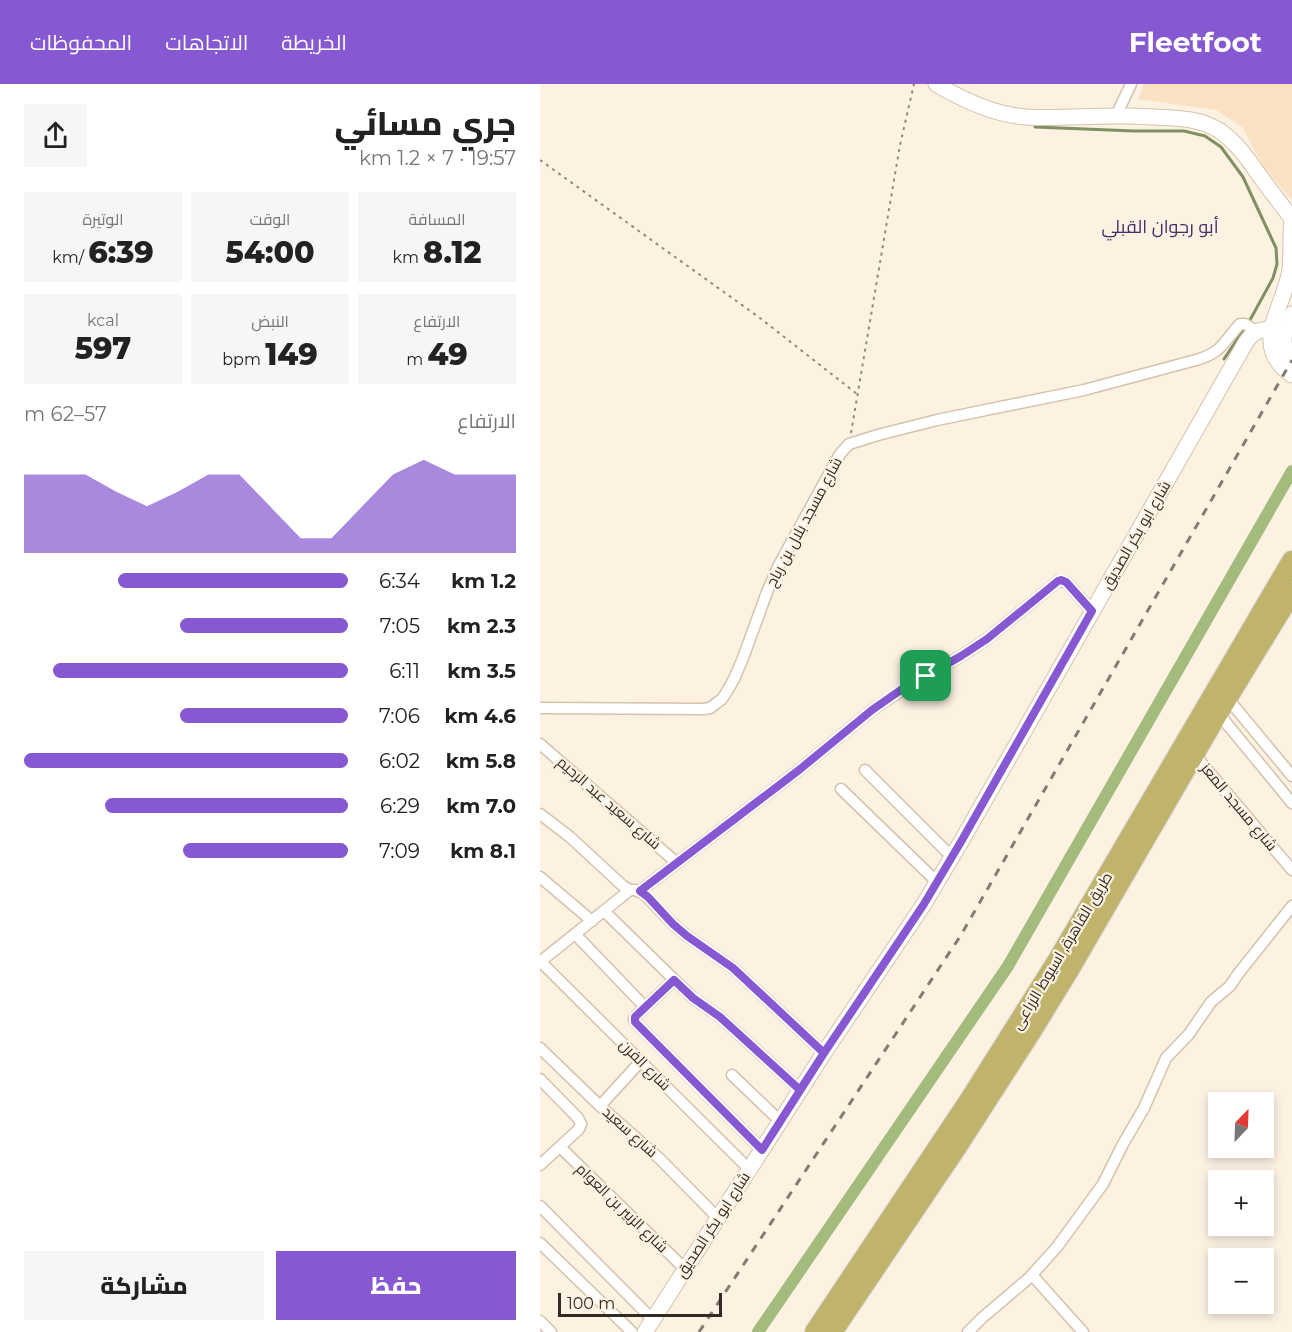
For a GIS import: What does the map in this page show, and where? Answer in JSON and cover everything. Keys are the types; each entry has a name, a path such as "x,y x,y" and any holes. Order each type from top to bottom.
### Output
{"highway":[{"name":"طريق القاهرة, اسيوط الزراعى","path":"832,1332 1026,1026 1190,749 1292,561"},
{"name":"طريق القاهرة, اسيوط الزراعى","path":"1190,749 1223,706 1292,592"},
{"name":"طريق القاهرة, اسيوط الزراعى","path":"815,1332 952,1141"}],"street":[{"path":"936,84 975,104 1024,117 1184,118 1202,122 1231,140 1242,151 1292,219 1289,273 1256,328 1270,345 1276,359 1292,375"},
{"path":"1116,116 1131,84"},
{"path":"1292,314 1283,340 1285,351 1292,360"},
{"name":"شارع مسجد بلال بن رباح","path":"540,708 704,709 717,704 734,679 779,565 840,454 849,444 937,420 1084,390 1205,358 1220,349 1240,324 1256,328"},
{"name":"شارع ابو بكر الصديق","path":"649,1326 937,882 1256,328"},
{"path":"540,961 604,911 677,863 799,770 872,710 905,687 987,639 1058,581 1066,582 1092,611"},
{"path":"1223,706 1292,776"},
{"path":"1223,706 1292,803"},
{"name":"شارع سعيد عبد الرحيم","path":"540,744 677,863"},
{"name":"شارع مسجد المعز","path":"1190,749 1292,870"},
{"path":"866,770 952,856"},
{"path":"841,789 937,882"},
{"path":"540,814 570,837 620,884 648,897 687,936 727,963 824,1053"},
{"path":"540,878 592,921"},
{"path":"968,1332 1032,1275 1057,1247 1102,1184 1144,1108 1166,1058 1188,1034 1211,1002 1230,986 1292,906"},
{"path":"604,911 693,998 720,1017 800,1090"},
{"path":"575,934 645,1007"},
{"name":"شارع الفرن","path":"540,961 749,1169"},
{"path":"674,980 635,1017 635,1022 762,1150"},
{"name":"شارع سعيد","path":"540,1048 600,1106 660,1159 718,1218"},
{"path":"600,1106 641,1061"},
{"path":"540,1165 580,1128 581,1121 540,1077 555,1063"},
{"path":"732,1075 780,1121"},
{"name":"شارع الزبير بن العوام","path":"560,1147 685,1269"},
{"path":"540,1206 649,1326"},
{"path":"540,1243 632,1332"},
{"path":"1032,1275 1083,1332"},
{"path":"540,1321 551,1332"}],"path":[{"path":"849,444 900,145 914,84"},
{"path":"540,160 760,318 857,394"}],"shaded area":[{"path":"1144,84 1292,84 1292,200 1263,166 1243,128 1216,110 1138,99"}],"waterway":[{"path":"1035,127 1184,131 1205,136 1221,147 1243,177 1276,248 1277,264 1273,278 1250,320 1224,359"},
{"path":"758,1332 1008,966 1292,471"}],"railway":[{"path":"699,1332 961,935 1292,360"}],"district":[{"name":"أبو رجوان القبلي","path":"1160,227"}],"route":[{"path":"1064,580 1092,611 924,904 762,1150 634,1021 635,1017 674,980 693,998 720,1017 800,1090 824,1053 733,968 687,936 640,891 799,770 872,710 905,687 926,676 987,639 1058,581 1064,580"}]}
